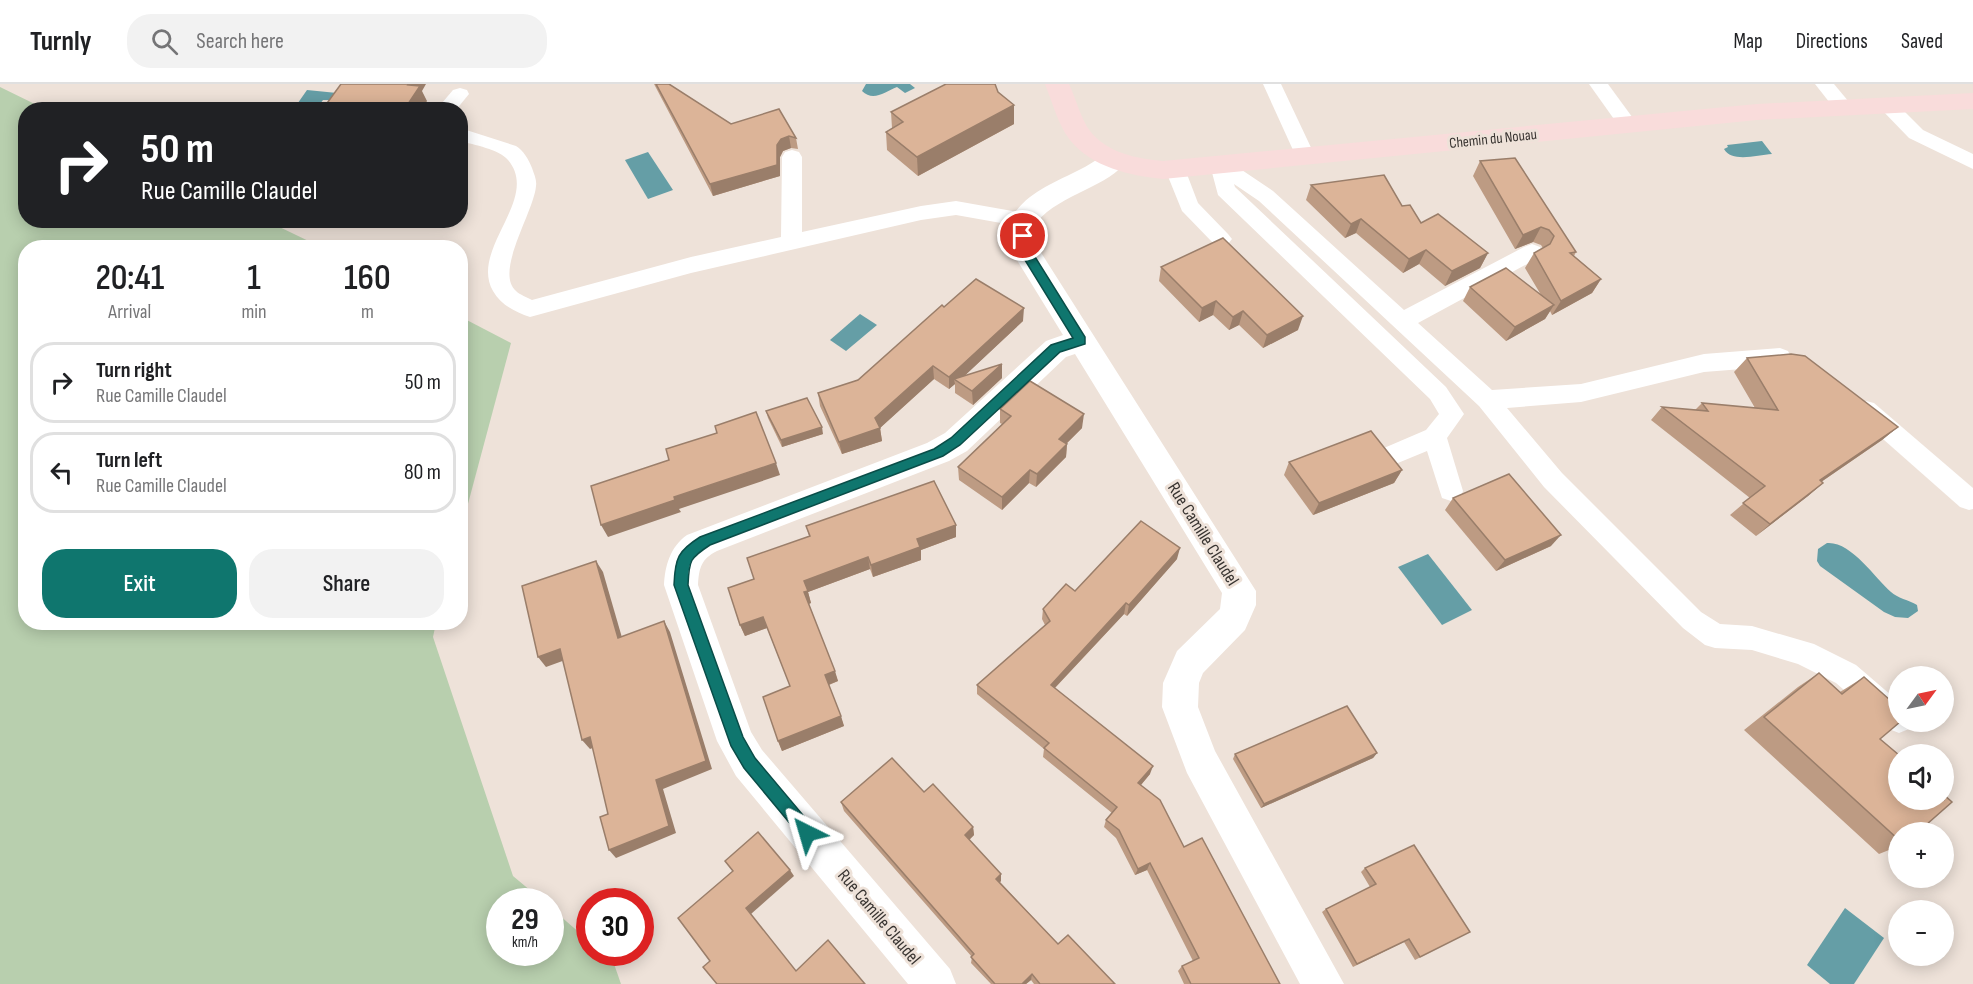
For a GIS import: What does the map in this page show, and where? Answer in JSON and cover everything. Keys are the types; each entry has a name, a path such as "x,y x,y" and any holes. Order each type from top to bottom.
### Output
{"street":[{"name":"Chemin du Nouau","path":"1057,84 1079,135 1094,149 1114,160 1149,169 1220,165 1758,112 1973,101"},
{"path":"1023,220 1032,207 1047,195 1101,171 1114,160"},
{"name":"Rue Camille Claudel","path":"1023,220 1026,252 1239,591 1239,605 1233,619 1190,662 1181,683 1180,707 1200,760 1323,984"},
{"name":"Rue Camille Claudel","path":"935,984 749,763 736,741 681,585 682,567 686,553 695,545 938,452 956,441 1056,349 1080,341"}],"lane":[{"path":"1272,84 1305,156"},
{"path":"1598,84 1628,125"},
{"path":"1824,84 1844,108"},
{"path":"453,102 460,94"},
{"path":"1888,106 1916,134 1973,162"},
{"path":"468,137 513,153 526,173 526,194 500,257 497,275 504,292 516,304 530,309 691,265 921,213 956,208 1023,220"},
{"path":"792,157 792,242"},
{"path":"1220,165 1266,196 1487,400 1553,480 1692,620 1715,636 1752,638 1804,653 1846,674 1888,710"},
{"path":"1220,165 1225,190 1438,393 1452,414 1435,437 1393,455"},
{"path":"1175,169 1189,206 1221,239"},
{"path":"1402,321 1532,252"},
{"path":"1487,400 1581,393 1704,363 1778,357 1798,360"},
{"path":"1846,395 1874,416 1969,500"},
{"path":"1435,437 1451,491"}],"green space":[{"path":"0,87 31,102 18,102 18,228 282,228 306,240 18,240 18,630 434,630 433,637 513,876 527,888 486,888 486,966 564,966 564,919 576,930 576,966 615,966 621,984 0,984"},
{"path":"468,321 511,343 468,504"}],"water":[{"path":"866,84 910,84 915,88 905,93 897,87 879,95 870,96 862,91"},
{"path":"307,90 337,93 332,100 299,102"},
{"path":"1762,141 1772,154 1739,157 1733,156 1724,149 1728,147 1727,145"},
{"path":"648,152 673,190 648,199 625,160"},
{"path":"860,314 877,325 846,351 830,340"},
{"path":"1827,543 1836,544 1854,554 1894,594 1917,605 1918,611 1908,618 1895,617 1884,612 1820,566 1817,561 1818,549"},
{"path":"1428,554 1472,610 1442,625 1398,567"},
{"path":"1845,908 1884,938 1854,984 1830,984 1807,965"}],"building":[{"path":"341,84 420,86 409,102 328,102"},
{"path":"656,84 669,84 731,124 779,109 796,138 789,136 781,139 777,145 777,165 710,184"},
{"path":"946,84 995,84 998,92 1014,105 917,157 886,132 903,122 891,112"},
{"path":"1515,158 1576,252 1570,253 1601,279 1561,301 1534,253 1550,244 1554,236 1549,230 1541,227 1523,235 1480,161"},
{"path":"1384,175 1402,206 1410,205 1421,223 1438,214 1488,253 1452,271 1426,250 1409,259 1361,219 1351,224 1311,185"},
{"path":"1223,238 1303,316 1267,335 1243,311 1233,317 1216,301 1202,308 1161,267"},
{"path":"1506,268 1554,305 1515,327 1470,287"},
{"path":"976,279 1024,308 949,377 933,366 875,418 880,428 839,442 818,393 858,380 942,305 944,307"},
{"path":"1791,354 1805,356 1898,427 1820,480 1823,483 1770,524 1743,503 1765,486 1662,407 1708,411 1702,403 1778,410 1747,358"},
{"path":"1002,364 972,391 954,379"},
{"path":"1030,381 1084,414 1059,439 1067,444 1037,474 1030,470 1002,497 958,467 1011,416 1000,409"},
{"path":"807,398 822,427 781,440 766,411"},
{"path":"756,412 776,463 674,497 675,500 601,525 591,486 669,460 666,449 717,433 715,426"},
{"path":"1371,431 1402,470 1319,503 1289,462"},
{"path":"1509,474 1561,535 1505,560 1453,498"},
{"path":"934,481 956,525 917,539 920,547 871,565 868,557 804,581 808,591 804,592 835,671 825,675 841,716 778,741 763,697 790,686 763,617 740,625 728,588 754,579 747,558 810,536 806,526"},
{"path":"1141,521 1180,548 1129,605 1126,603 1051,685 1153,766 1138,783 1160,800 1184,847 1202,838 1280,984 1191,984 1182,966 1199,958 1150,863 1138,869 1119,830 1106,820 1117,807 1044,748 1049,743 977,685 1050,621 1043,609 1066,584 1075,591"},
{"path":"596,561 618,638 664,621 706,761 656,780 669,826 609,850 600,817 608,814 590,737 582,740 560,649 538,657 522,586"},
{"path":"1819,673 1842,694 1864,677 1888,698 1888,732 1880,739 1888,746 1888,810 1943,810 1929,822 1888,822 1888,830 1764,717"},
{"path":"1347,706 1377,753 1264,804 1235,754"},
{"path":"892,758 924,792 933,784 973,827 965,835 1001,874 996,879 1058,944 1068,935 1115,984 1040,984 1032,974 1022,984 995,984 971,957 974,954 841,802"},
{"path":"758,832 790,870 746,908 796,971 828,940 865,984 717,984 703,967 710,961 678,918 733,871 725,861"},
{"path":"1414,845 1470,932 1420,957 1409,939 1357,964 1326,909 1376,884 1365,868"}],"route":[{"path":"807,833 749,763 736,741 681,585 686,553 695,545 938,452 956,441 1056,349 1080,341 1026,252 1023,236"}]}
